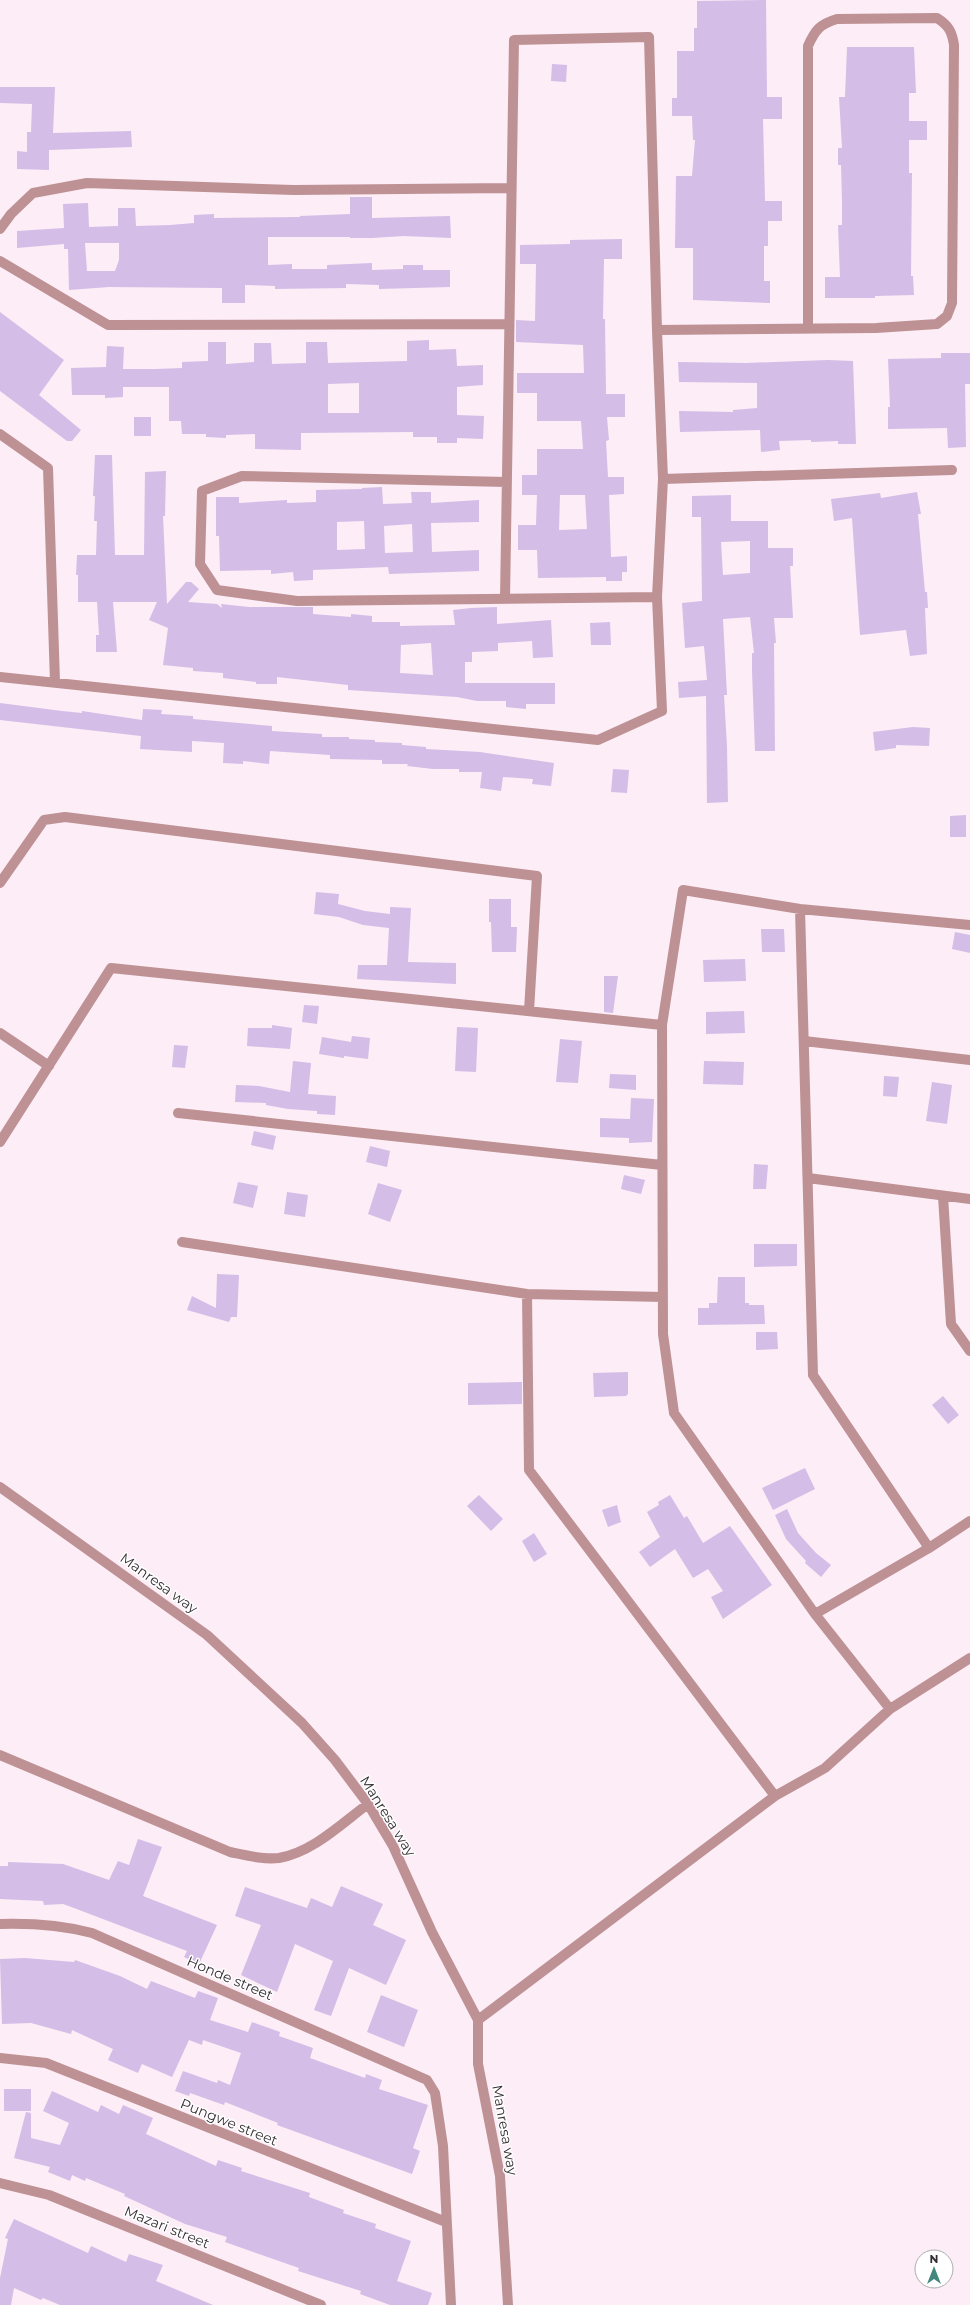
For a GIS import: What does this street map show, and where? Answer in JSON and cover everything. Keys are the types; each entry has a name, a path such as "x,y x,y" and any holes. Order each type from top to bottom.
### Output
{"street":[{"path":"657,330 808,329 876,328 937,324 947,316 952,303 954,45 953,34 947,24 936,18 837,19 824,22 815,30 808,46 808,329"},
{"path":"0,677 598,740 662,711 657,597 663,479 657,330 649,37 514,40 510,188 505,599"},
{"path":"0,229 11,214 33,193 87,184 294,190 510,188"},
{"path":"0,261 108,325 509,324"},
{"path":"0,434 48,468 55,682"},
{"path":"663,479 952,470"},
{"path":"507,482 242,476 202,491 200,564 217,590 297,601 657,597"},
{"path":"0,883 44,820 65,817 538,876 529,1011"},
{"path":"890,1709 815,1614 674,1413 663,1334 662,1025 683,890 800,909 970,925"},
{"path":"800,909 813,1375 929,1548"},
{"path":"0,1142 111,968 662,1025"},
{"path":"0,1033 49,1066"},
{"path":"804,1041 970,1060"},
{"path":"178,1113 662,1165"},
{"path":"808,1178 970,1199"},
{"path":"943,1196 951,1324 970,1351"},
{"path":"182,1242 527,1294 663,1298"},
{"path":"527,1294 529,1470 775,1796"},
{"name":"Manresa way","path":"0,1487 207,1635 302,1723 335,1760 368,1804 393,1846 432,1932 478,2020 478,2064 500,2176 508,2305"},
{"path":"815,1614 929,1548 970,1521"},
{"path":"478,2020 775,1796 825,1768 890,1709 970,1658"},
{"path":"0,1755 230,1852 252,1857 278,1858 303,1851 368,1804"},
{"name":"Honde street","path":"0,1924 34,1923 64,1925 92,1934 421,2076 429,2082 435,2093 443,2146 446,2222"},
{"name":"Pungwe street","path":"0,2058 46,2063 446,2222"},
{"name":"Mazari street","path":"0,2183 28,2188 49,2195 321,2305"},
{"path":"446,2222 451,2305"}],"building":[{"path":"766,0 767,97 782,97 782,119 763,119 765,201 782,201 782,221 768,221 768,246 764,246 764,281 770,281 770,303 693,300 693,248 675,248 676,176 692,176 695,140 693,140 692,116 672,116 672,98 677,98 677,51 694,51 694,28 697,28 697,1"},
{"path":"847,47 914,47 916,93 909,93 909,121 927,121 927,140 909,140 909,173 912,173 911,276 913,276 914,295 875,296 875,298 825,298 825,277 840,277 838,225 842,225 842,200 841,165 838,165 838,148 842,148 839,97 845,97"},
{"path":"552,64 567,65 566,82 551,81"},
{"path":"0,87 55,87 53,133 131,131 132,147 49,150 49,170 17,169 17,151 27,152 27,132 31,132 32,104 0,103"},
{"path":"350,197 372,197 372,218 450,216 451,238 404,236 372,238 268,237 268,265 292,264 292,269 327,269 327,265 372,263 372,270 403,269 403,265 423,265 423,270 450,270 450,287 379,289 379,285 346,284 346,288 275,289 275,286 245,285 245,303 222,303 222,288 109,287 69,290 68,249 64,249 64,244 17,248 17,231 64,228 63,204 88,203 89,227 118,226 118,208 135,208 136,226 194,223 194,215 214,214 214,218 300,217 350,214","holes":["85,243 119,243 119,260 115,271 87,271"]},
{"path":"622,239 622,259 604,259 603,319 605,319 606,394 625,394 625,417 607,417 609,440 606,441 608,477 624,477 624,494 609,495 611,557 627,556 627,572 622,572 622,581 606,581 606,577 538,578 537,550 518,550 518,525 536,525 537,495 522,495 522,475 537,475 537,449 583,449 581,421 537,421 537,393 517,393 517,373 584,373 583,345 516,342 516,320 535,321 536,264 520,264 520,245 570,244 570,240","holes":["560,495 585,495 587,529 559,530"]},
{"path":"0,312 64,360 39,395 81,430 72,441 67,441 0,391"},
{"path":"429,340 429,350 456,349 457,366 483,365 483,385 457,387 457,415 484,416 483,439 457,438 457,443 437,443 437,437 413,437 413,432 301,433 301,450 255,449 255,434 226,435 226,438 206,437 206,434 182,434 181,421 169,421 169,387 123,387 123,397 105,398 105,395 72,395 71,368 106,367 107,346 124,347 123,369 156,369 182,368 182,362 208,361 208,342 226,342 226,364 254,362 254,343 271,343 272,364 306,363 306,342 327,342 328,363 407,361 407,341","holes":["359,383 359,413 328,413 328,384"]},
{"path":"941,353 970,353 970,384 965,384 966,447 948,448 947,428 888,429 888,407 890,407 888,359 941,358"},
{"path":"828,360 853,361 856,444 838,444 838,441 779,441 780,450 761,452 760,430 680,432 679,411 733,412 733,410 757,408 757,383 679,382 678,362 746,363"},
{"path":"134,417 151,417 151,436 134,436"},
{"path":"95,455 112,455 115,555 144,555 145,472 166,471 165,516 163,516 167,604 186,582 191,582 199,589 188,602 217,604 222,608 221,604 249,607 313,607 313,614 351,617 351,614 372,616 372,622 400,622 400,626 455,625 453,610 471,608 497,607 497,624 551,620 553,657 533,658 532,641 498,643 498,651 472,652 472,662 465,662 465,683 555,683 555,704 526,704 526,709 506,707 506,701 477,701 457,697 348,690 348,685 277,677 277,684 256,684 256,682 223,678 223,673 193,671 193,668 163,665 168,628 149,620 157,602 113,602 117,652 96,652 96,635 99,635 97,602 78,602 78,575 76,575 77,555 96,555 97,521 94,521 95,496 93,496","holes":["431,643 433,675 400,673 401,645"]},
{"path":"382,487 383,504 412,503 411,492 431,492 431,503 479,500 479,522 431,523 432,552 479,550 479,571 389,574 388,567 313,570 313,580 294,581 293,572 271,574 271,570 220,571 219,536 216,536 216,497 239,497 239,503 287,500 287,503 316,502 316,490","holes":["364,521 365,549 337,550 337,522","412,524 413,552 385,553 384,526"]},
{"path":"917,492 921,514 918,514 925,592 927,592 928,608 925,608 927,654 910,656 906,630 860,635 852,518 834,521 831,499 880,493 881,498"},
{"path":"731,495 731,521 768,521 768,548 793,548 793,566 790,566 793,618 774,618 776,643 774,643 775,751 755,751 752,671 752,653 754,653 750,617 723,619 727,695 724,695 728,802 707,803 706,696 679,698 678,682 707,680 704,646 685,648 682,603 702,601 701,517 692,517 692,496","holes":["750,541 750,573 723,575 721,542"]},
{"path":"610,622 611,645 591,645 590,623"},
{"path":"0,703 82,713 82,711 142,720 143,709 162,710 161,714 193,716 193,719 272,726 272,731 322,734 322,737 349,737 349,739 375,740 375,742 402,743 402,745 426,747 426,749 480,752 554,763 551,786 532,784 533,779 503,777 501,791 480,788 482,772 459,772 459,769 433,769 407,766 408,764 382,764 382,760 330,759 330,755 270,751 269,764 243,761 243,764 223,763 224,743 192,741 192,752 140,749 141,736 0,720"},
{"path":"913,727 930,728 929,746 896,745 896,748 875,751 873,732"},
{"path":"613,769 629,770 627,793 611,792"},
{"path":"966,815 966,837 950,837 950,816"},
{"path":"316,892 339,894 338,904 365,911 390,914 390,907 411,908 408,962 456,963 456,984 357,979 358,965 387,965 389,928 363,925 339,917 314,914"},
{"path":"489,899 511,899 511,927 517,927 516,952 492,952 491,922 489,922"},
{"path":"761,929 784,929 785,952 762,952"},
{"path":"955,932 970,935 970,953 952,949"},
{"path":"745,959 746,981 704,982 703,960"},
{"path":"604,976 618,976 613,1013 604,1012"},
{"path":"304,1005 319,1006 317,1024 302,1022"},
{"path":"744,1011 745,1033 706,1034 706,1012"},
{"path":"272,1025 292,1028 290,1049 247,1046 248,1028 272,1028"},
{"path":"457,1027 478,1028 476,1072 455,1071"},
{"path":"352,1036 370,1038 368,1059 344,1056 344,1058 319,1054 322,1037 351,1042"},
{"path":"560,1039 582,1041 578,1083 556,1082"},
{"path":"174,1045 188,1046 185,1068 172,1067"},
{"path":"293,1061 311,1063 308,1094 336,1096 335,1115 317,1114 317,1111 288,1109 266,1105 266,1103 235,1102 236,1085 259,1086 290,1092"},
{"path":"704,1061 744,1062 743,1085 703,1084"},
{"path":"610,1074 636,1075 636,1090 609,1088"},
{"path":"884,1076 899,1077 897,1097 883,1096"},
{"path":"932,1082 952,1085 947,1124 926,1121"},
{"path":"631,1098 654,1099 652,1142 629,1143 629,1138 600,1137 600,1118 630,1119"},
{"path":"254,1131 276,1136 273,1150 251,1145"},
{"path":"370,1146 390,1151 387,1167 366,1162"},
{"path":"754,1164 768,1165 766,1189 753,1189"},
{"path":"624,1175 645,1180 641,1194 621,1189"},
{"path":"238,1182 258,1186 253,1208 233,1203"},
{"path":"378,1183 402,1190 390,1222 368,1214"},
{"path":"287,1192 308,1195 305,1217 284,1214"},
{"path":"754,1244 797,1244 797,1266 754,1267"},
{"path":"217,1274 239,1275 237,1317 231,1317 229,1322 187,1310 192,1296 216,1308"},
{"path":"718,1277 745,1277 745,1303 749,1303 749,1305 764,1305 765,1324 698,1325 698,1308 709,1308 709,1303 717,1303"},
{"path":"756,1332 777,1332 778,1349 756,1350"},
{"path":"628,1372 628,1394 626,1396 594,1397 593,1373"},
{"path":"522,1382 522,1404 468,1405 468,1383"},
{"path":"943,1396 959,1415 948,1424 932,1405"},
{"path":"805,1468 815,1489 773,1510 762,1488"},
{"path":"479,1495 503,1519 491,1531 467,1506"},
{"path":"670,1495 684,1518 687,1516 703,1543 730,1526 772,1585 723,1619 711,1597 723,1591 708,1569 693,1578 675,1549 650,1567 639,1552 660,1537 647,1512 659,1505 658,1502"},
{"path":"617,1505 621,1522 608,1527 602,1510"},
{"path":"787,1509 798,1533 816,1553 831,1565 821,1577 805,1563 806,1561 786,1539 775,1515"},
{"path":"534,1533 547,1554 534,1562 522,1541"},
{"path":"138,1839 162,1847 143,1896 217,1925 199,1964 184,1957 187,1951 63,1904 44,1905 43,1901 0,1899 0,1866 8,1866 8,1862 63,1864 109,1880 118,1861 129,1865"},
{"path":"341,1886 383,1904 373,1925 406,1940 386,1985 349,1968 331,2016 314,2010 333,1961 295,1944 277,1992 241,1975 261,1925 235,1916 245,1887 307,1908 311,1898 332,1907"},
{"path":"25,1958 74,1962 75,1960 120,1976 147,1989 151,1981 195,1998 198,1991 218,1998 210,2020 248,2032 252,2022 280,2032 279,2036 313,2048 310,2058 365,2078 366,2074 382,2080 379,2089 428,2105 413,2148 420,2151 412,2174 277,2125 278,2123 225,2102 224,2105 190,2093 189,2096 175,2091 183,2071 217,2083 218,2080 230,2085 241,2053 203,2040 202,2045 189,2040 172,2077 142,2064 138,2073 108,2060 113,2049 72,2030 71,2034 31,2023 2,2024 0,1959"},
{"path":"381,1995 418,2010 404,2047 367,2032"},
{"path":"4,2089 31,2089 31,2111 4,2111"},
{"path":"52,2091 98,2112 101,2105 119,2114 123,2105 153,2118 146,2134 216,2166 218,2160 242,2168 241,2171 310,2193 309,2197 344,2210 343,2213 376,2224 375,2228 411,2241 397,2281 432,2293 428,2305 390,2305 360,2294 361,2291 298,2271 299,2268 225,2242 227,2237 185,2224 124,2196 125,2194 86,2178 85,2181 72,2175 70,2181 48,2172 50,2167 14,2158 26,2112 31,2113 31,2138 60,2145 69,2123 43,2111"},
{"path":"14,2219 88,2253 91,2246 126,2262 129,2254 163,2265 156,2281 213,2305 60,2305 43,2298 41,2300 14,2288 11,2305 0,2305 0,2278 8,2239 5,2238"}]}
